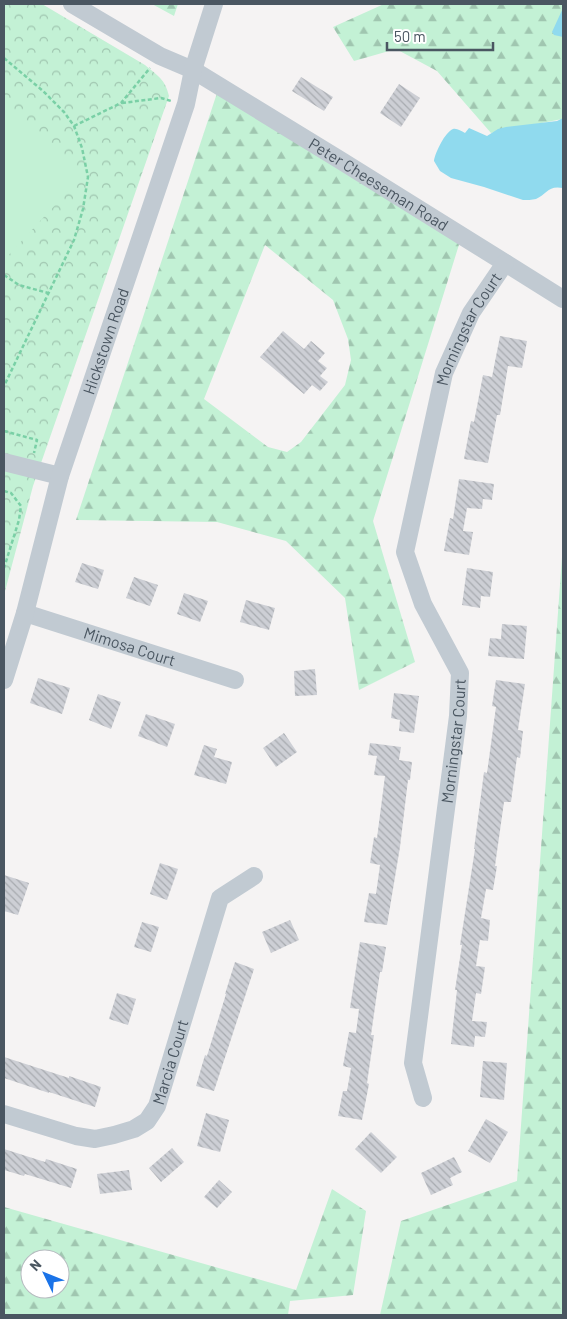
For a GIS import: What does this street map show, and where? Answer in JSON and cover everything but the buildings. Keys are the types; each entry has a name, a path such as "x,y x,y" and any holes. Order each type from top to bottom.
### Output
{"street":[{"name":"Peter Cheeseman Road","path":"72,4 160,56 193,70 563,299"},
{"name":"Hickstown Road","path":"4,680 24,613 60,476 186,104 193,70 214,4"},
{"name":"Morningstar Court","path":"423,1098 413,1063 458,716 460,673 423,604 405,552 444,374 471,314 505,263"},
{"path":"4,462 60,476"},
{"name":"Mimosa Court","path":"24,613 235,680"},
{"name":"Marcia Court","path":"4,1114 76,1136 95,1139 134,1129 147,1121 157,1106 220,898 254,876"}],"path":[{"path":"121,103 160,56"},
{"path":"4,58 43,91 64,112 74,126 82,148 88,177 84,209 74,240 4,386"},
{"path":"74,126 121,103 161,98 186,104"},
{"path":"4,275 19,285 48,293"},
{"path":"4,431 37,440 30,468"},
{"path":"4,491 11,493 22,506 4,568"}],"green space":[{"path":"4,4 42,4 145,65 163,82 169,96 33,486 4,595"},
{"path":"152,4 178,4 174,16"},
{"path":"384,4 563,4 563,118 491,133 437,71 396,49 354,61 333,27"},
{"path":"219,87 462,235 373,521 415,662 359,690 345,598 286,541 217,522 76,520","holes":["265,245 333,300 348,339 351,360 345,385 301,442 287,452 268,447 204,399"]},
{"path":"4,106 81,177 4,260"},
{"path":"563,543 563,1315 380,1315 401,1221 517,1181"},
{"path":"332,1189 366,1211 353,1295 290,1301 288,1315 4,1315 4,1207 296,1290"}],"water":[{"path":"563,8 563,37 554,35 552,32"},
{"path":"563,118 563,188 551,189 536,199 523,200 451,178 440,171 434,161 441,143 453,129 458,129 465,133 469,128 487,136 498,129 506,127 557,121"}]}
